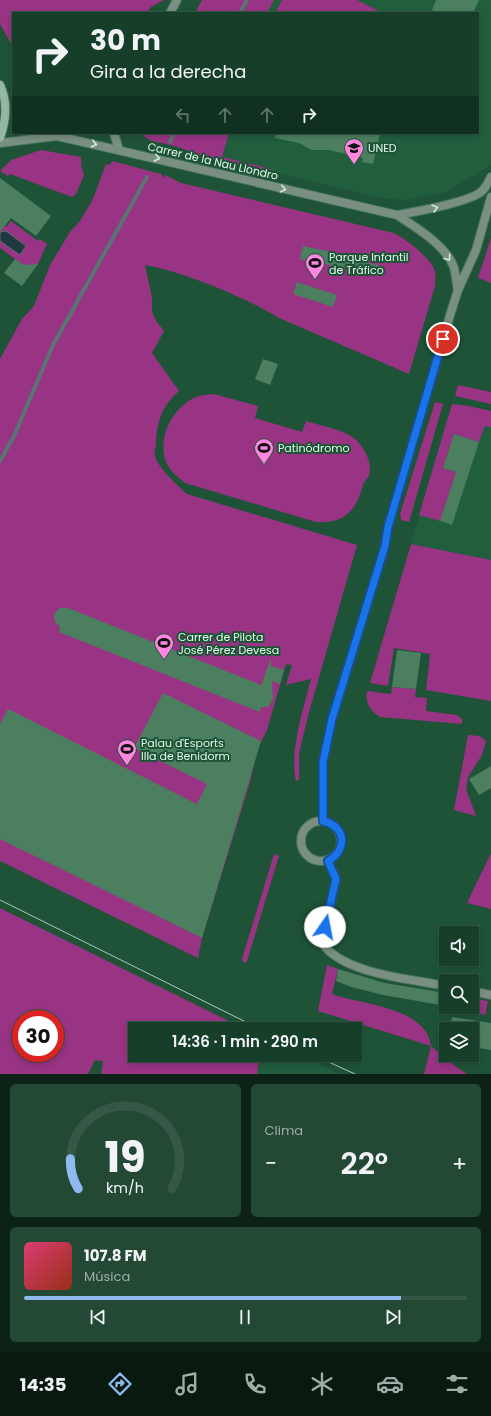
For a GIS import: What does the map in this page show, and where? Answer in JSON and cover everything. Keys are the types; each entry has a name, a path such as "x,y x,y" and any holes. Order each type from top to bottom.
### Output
{"main road":[{"path":"0,85 9,111 0,138"}],"street":[{"path":"171,12 177,0"},
{"path":"114,134 119,150"},
{"name":"Carrer de la Nau Llondro","path":"0,143 57,136 397,215 425,234 443,252 453,265 458,290"},
{"name":"Carrer de la Nau Llondro","path":"397,215 429,210 465,199 482,191 491,177"},
{"path":"323,821 323,762 332,719 385,546 388,527 458,290 476,250 491,197"},
{"path":"323,821 328,822 337,828 342,840 338,853 328,861 321,862 308,857 302,846 302,835 308,826 315,822 323,821"},
{"path":"328,861 336,879 322,943 328,951 350,965 439,985"},
{"path":"479,992 491,995"}],"shaded area":[{"path":"0,0 164,0 151,7 148,12 12,12 12,45 0,24"},
{"path":"202,0 274,0 268,12 196,12"},
{"name":"UNED","path":"274,0 491,0 491,165 446,192 403,200 382,198 221,160 229,134 479,134 479,12 268,12"},
{"path":"282,0 357,0 381,12 276,12"},
{"path":"141,134 229,134 222,157 271,169 271,172 221,160 209,159 178,147 149,140"},
{"path":"41,150 81,157 81,165 84,175 76,194 72,197 10,174 8,176 0,171 11,160"},
{"path":"112,161 161,174 165,178 165,175 181,183 394,233 411,244 429,260 435,271 435,286 409,374 279,318 214,286 196,279 145,265 152,298 152,312 156,321 164,331 152,353 179,391 168,402 159,421 155,454 160,466 187,494 357,545 309,712 299,753 299,780 296,781 294,757 301,716 311,679 286,685 292,665 286,664 267,730 257,750 250,782 202,938 198,958 0,861 0,359 22,319 34,306 50,265 70,232 80,221 93,199 106,164 110,165"},
{"path":"11,221 38,241 40,239 47,244 37,266 35,264 26,267 0,248 0,223 6,227"},
{"path":"491,238 491,283 478,278"},
{"path":"458,385 491,392 491,404 455,396"},
{"name":"Patinódromo","path":"214,394 258,406 255,418 302,432 306,421 338,430 355,439 362,446 369,460 370,470 357,502 352,509 341,518 334,521 316,522 185,483 172,471 166,462 164,452 165,433 174,415 180,408 198,396"},
{"path":"435,402 443,404 409,522 401,520 400,514"},
{"path":"452,404 491,411 491,427 485,426 479,442 454,434 443,468 456,472 440,521 419,515"},
{"path":"447,419 491,427 491,560 411,544"},
{"path":"411,544 491,560 491,701 426,690 430,654 394,648 388,686 370,683"},
{"path":"392,687 416,689 415,697 427,698 426,711 457,715 462,719 462,724 380,717 373,712 369,706 367,691 391,694"},
{"path":"468,735 480,736 486,741 482,755 468,777 466,789 476,816 454,810"},
{"path":"491,853 491,909 467,903"},
{"path":"274,854 279,856 247,961 244,963 242,959"},
{"path":"0,908 231,1022 128,1022 128,1062 259,1062 257,1074 101,1074 103,1061 95,1060 88,1074 0,1074"},
{"path":"327,965 338,969 332,994 406,1015 418,1023 427,1033 431,1046 362,1025 362,1022 354,1022 318,1011"},
{"path":"479,999 488,1001 485,1015 479,1014"},
{"path":"431,1046 439,1053 439,1062 450,1062 467,1074 424,1074"},
{"path":"260,1062 314,1062 339,1074 257,1074"}],"water":[{"path":"6,231 26,246 20,255 0,241 0,232"}],"building":[{"path":"436,0 479,0 473,12 436,12 432,10"},
{"path":"276,134 380,134 373,164 362,162 363,158 329,150 312,150 299,143 275,138"},
{"path":"0,178 51,216 36,236 11,218 0,232"},
{"path":"303,246 346,255 346,257 381,266 379,275 300,259"},
{"path":"15,259 24,265 38,264 22,286 4,273"},
{"path":"297,282 337,295 333,307 293,294"},
{"path":"263,359 278,364 270,385 255,379"},
{"path":"454,434 479,442 452,525 440,521 456,472 443,468"},
{"name":"Carrer de Pilota José Pérez Devesa","path":"60,608 68,608 261,685 271,658 271,666 284,670 280,684 272,681 273,700 268,707 261,707 260,712 59,632 60,627 55,622 54,614"},
{"path":"397,650 421,653 416,689 392,687"},
{"path":"163,693 261,741 202,938 0,839 0,724 8,709 197,804 207,784 134,748"},
{"path":"491,766 491,788 479,795 469,779"},
{"path":"338,969 385,983 439,992 439,1005 383,995 351,987 336,981"},
{"path":"452,1017 491,1023 491,1050 479,1048 479,1022 451,1022"}],"waterway":[{"path":"241,12 247,0"},
{"path":"170,142 174,134"},
{"path":"0,461 14,436 53,345 147,177"}],"tram line":[{"path":"0,900 246,1022"},
{"path":"328,1062 355,1074"}],"place":[{"name":"UNED","path":"354,165"},
{"name":"Parque Infantil de Tráfico","path":"315,280"},
{"name":"Patinódromo","path":"264,465"},
{"name":"Carrer de Pilota José Pérez Devesa","path":"164,660"},
{"name":"Palau d'Esports Illa de Benidorm","path":"127,766"}],"route":[{"path":"325,927 336,879 328,861 334,858 338,853 342,840 337,828 328,822 323,821 323,762 339,692 385,546 388,527 443,339"}]}
